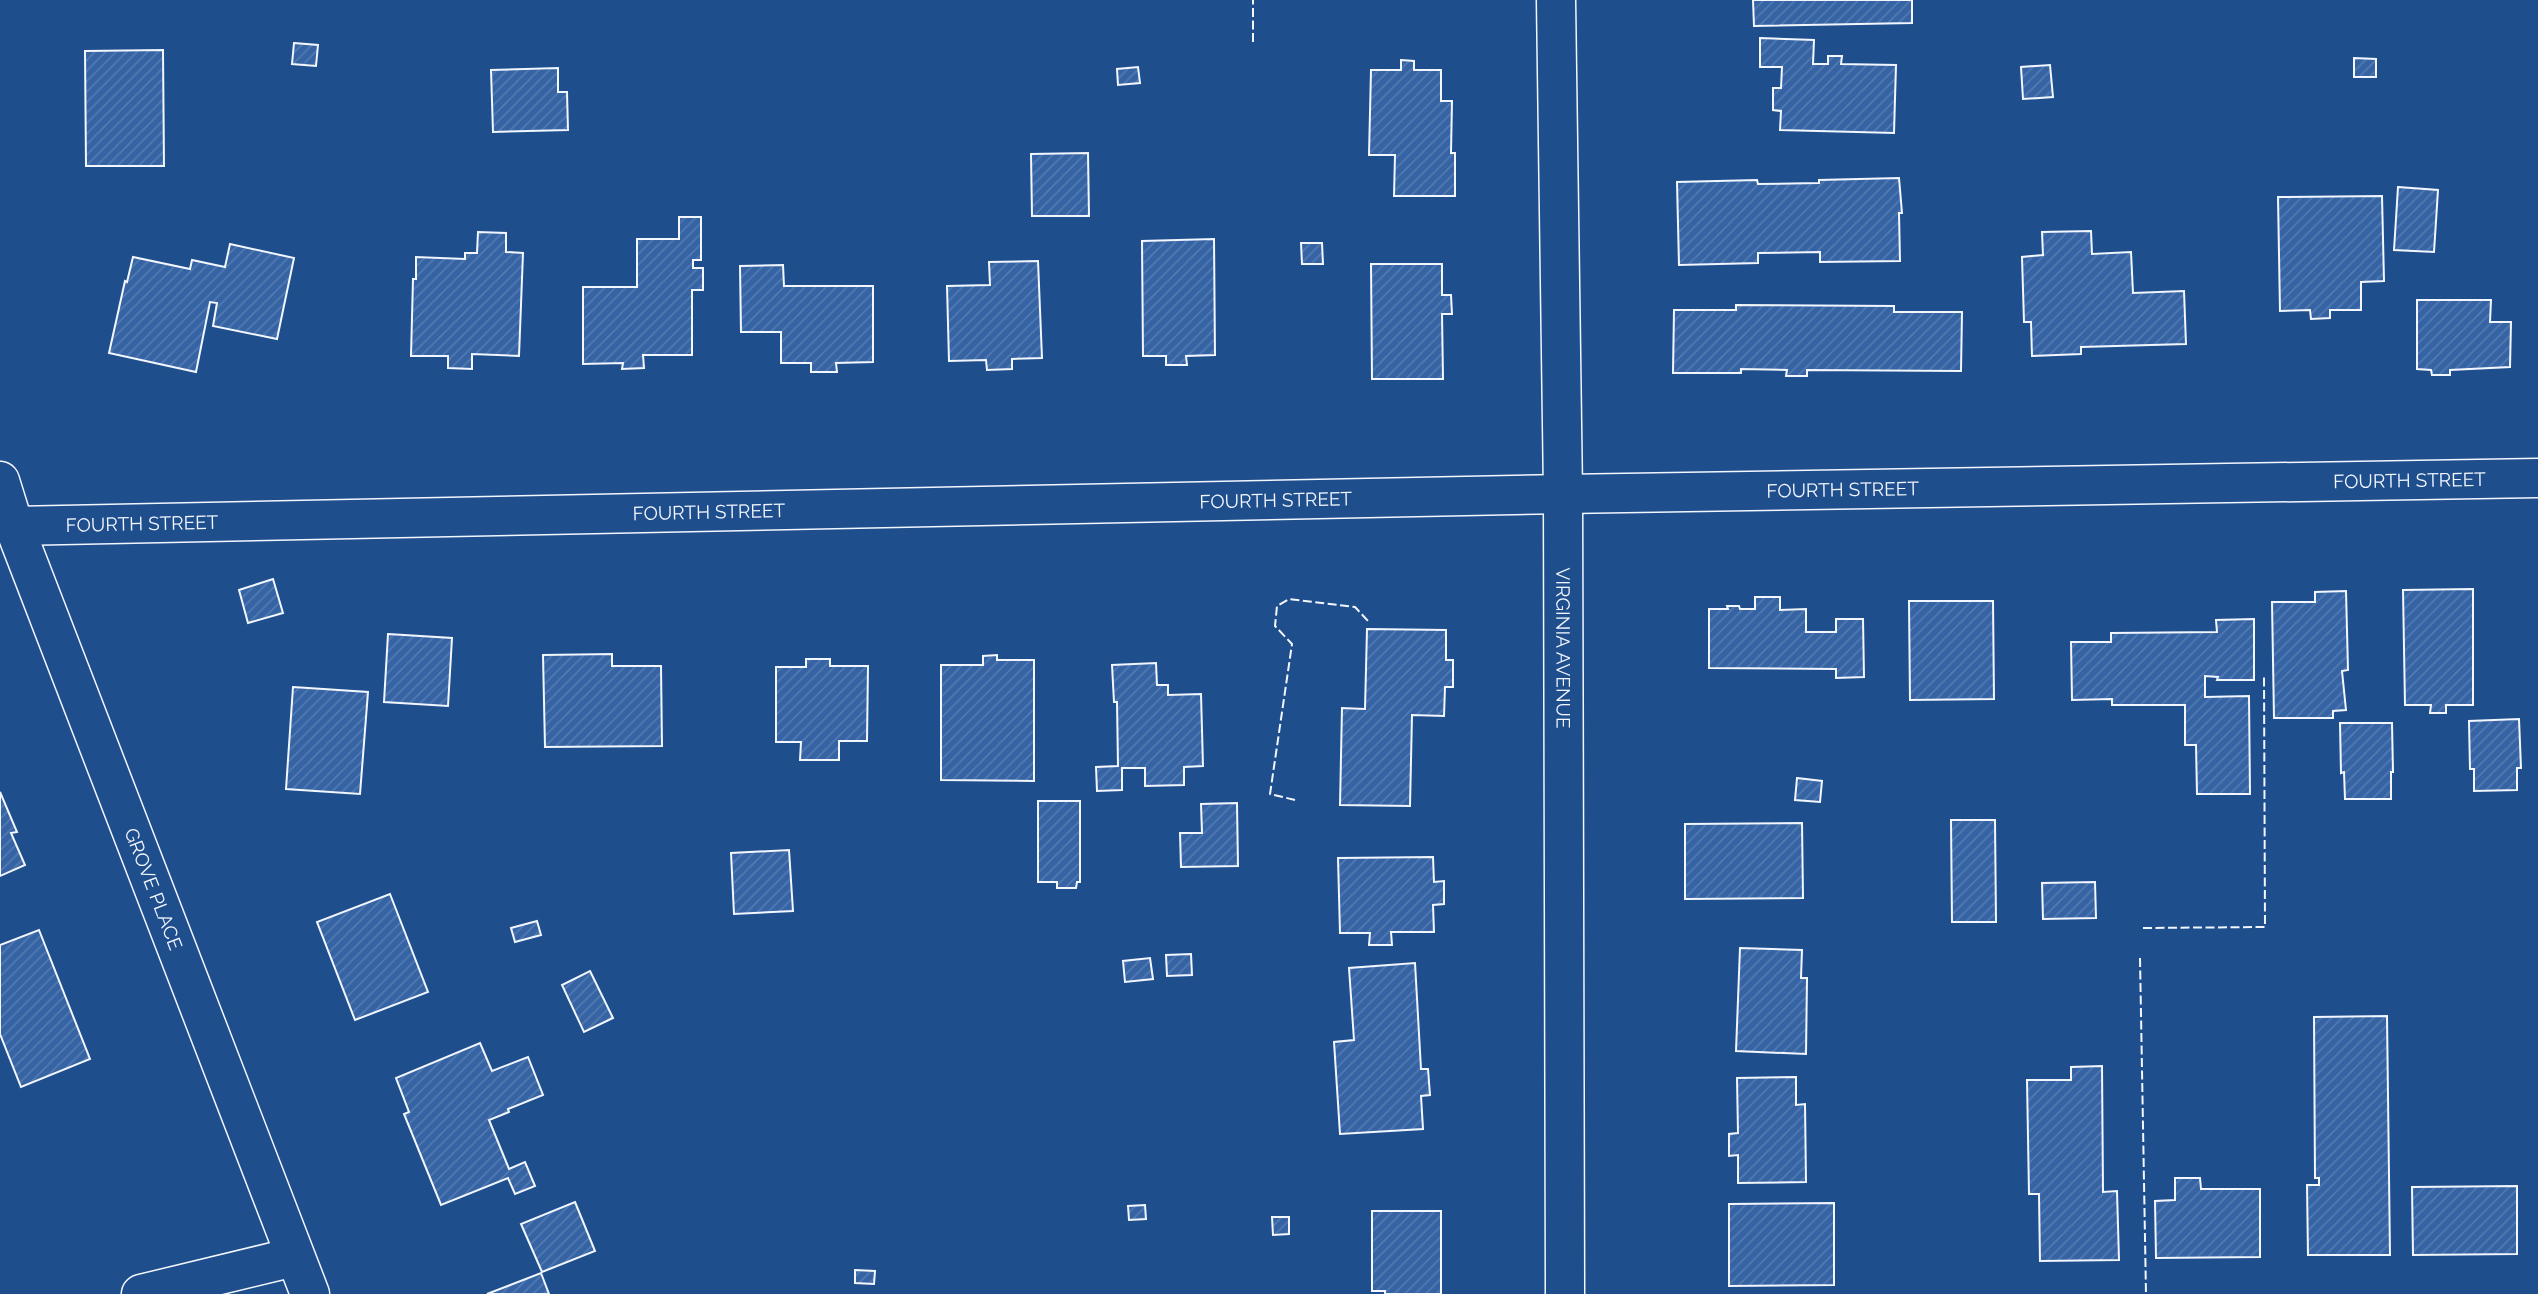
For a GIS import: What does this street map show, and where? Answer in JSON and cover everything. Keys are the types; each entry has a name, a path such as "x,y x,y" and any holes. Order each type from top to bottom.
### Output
{"street":[{"name":"VIRGINIA AVENUE","path":"1556,0 1563,494 1565,1294"},
{"name":"FOURTH STREET","path":"14,526 1563,494 2538,478"},
{"name":"GROVE PLACE","path":"0,481 14,526 310,1294"},
{"path":"141,1294 294,1257"}],"building":[{"path":"1753,0 1912,0 1912,23 1754,26"},
{"path":"1760,38 1814,40 1813,64 1828,64 1828,56 1842,56 1841,64 1896,65 1894,133 1780,130 1781,111 1773,110 1773,88 1781,88 1782,67 1760,67"},
{"path":"294,43 318,45 316,66 292,64"},
{"path":"163,50 164,166 86,166 85,51"},
{"path":"2354,58 2376,59 2376,77 2354,77"},
{"path":"1401,60 1414,61 1414,70 1441,70 1441,101 1452,101 1451,153 1455,153 1455,196 1394,196 1395,155 1369,155 1371,70 1401,70"},
{"path":"2050,65 2053,97 2023,99 2021,67"},
{"path":"1138,67 1140,83 1118,85 1117,69"},
{"path":"558,68 558,92 567,92 568,130 493,132 491,70"},
{"path":"1088,153 1089,216 1032,216 1031,154"},
{"path":"1899,178 1902,213 1899,213 1900,261 1820,262 1820,252 1758,253 1758,263 1679,265 1677,182 1757,180 1758,184 1819,183 1819,180"},
{"path":"2398,187 2438,190 2434,252 2394,250"},
{"path":"2382,196 2384,281 2361,282 2361,310 2330,310 2330,318 2311,319 2310,310 2280,311 2278,197"},
{"path":"679,217 701,217 701,260 693,260 693,268 703,268 703,290 692,290 692,355 643,355 644,368 622,369 623,363 583,364 583,287 637,287 637,239 679,239"},
{"path":"2091,231 2092,254 2131,252 2133,293 2184,291 2186,344 2081,347 2081,354 2032,356 2031,322 2024,322 2022,257 2043,255 2042,232"},
{"path":"478,232 506,233 506,252 523,253 519,356 472,354 472,369 448,368 448,356 411,356 416,257 465,259 465,253 477,253"},
{"path":"1214,239 1215,355 1186,356 1187,365 1166,365 1166,356 1143,356 1142,241"},
{"path":"1301,243 1322,243 1323,264 1302,264"},
{"path":"230,244 294,258 277,339 213,326 217,303 210,302 196,372 109,353 133,257 190,269 192,260 225,267"},
{"path":"1038,261 1042,358 1012,359 1012,369 987,370 986,360 949,361 947,286 990,285 989,262"},
{"path":"1371,264 1442,264 1442,295 1451,295 1452,314 1442,314 1443,379 1372,379"},
{"path":"783,265 784,286 873,286 873,362 836,363 837,372 811,372 811,363 781,363 781,332 741,332 740,266"},
{"path":"2417,300 2491,300 2490,322 2511,322 2510,367 2450,370 2450,375 2432,375 2431,370 2417,369"},
{"path":"1736,305 1894,306 1894,312 1962,312 1961,371 1807,370 1807,376 1786,376 1787,370 1741,369 1741,373 1673,373 1674,310 1736,310"},
{"path":"273,579 283,613 248,623 239,590"},
{"path":"2473,589 2473,705 2446,705 2446,713 2430,713 2431,705 2405,705 2403,590"},
{"path":"2346,591 2348,670 2342,671 2346,710 2333,711 2333,718 2274,718 2272,602 2315,602 2315,592"},
{"path":"1755,597 1780,597 1780,610 1806,609 1806,632 1836,632 1836,619 1863,619 1864,677 1836,678 1836,669 1709,668 1709,609 1739,606 1740,609 1755,609"},
{"path":"1909,601 1993,601 1994,699 1910,700"},
{"path":"2254,619 2254,680 2217,680 2218,677 2205,676 2205,697 2249,696 2250,794 2197,794 2196,745 2185,745 2185,705 2112,705 2112,699 2072,700 2071,642 2111,642 2111,633 2217,632 2216,620"},
{"path":"1367,629 1446,630 1446,660 1453,660 1453,687 1445,687 1444,716 1412,715 1410,806 1340,805 1342,708 1365,709"},
{"path":"388,634 452,638 448,706 384,702"},
{"path":"612,654 612,666 661,666 662,746 545,747 543,655"},
{"path":"997,655 997,660 1034,660 1034,781 941,780 941,665 983,665 983,656"},
{"path":"806,659 830,659 830,666 868,666 867,741 839,741 839,760 800,760 801,742 776,742 776,667 806,667"},
{"path":"1156,663 1157,685 1168,685 1168,695 1201,694 1203,766 1184,767 1184,785 1145,786 1145,768 1122,768 1122,790 1097,791 1096,767 1118,766 1117,702 1114,702 1112,665"},
{"path":"293,687 368,692 360,794 286,789"},
{"path":"2519,719 2521,768 2517,768 2517,790 2474,791 2474,769 2470,769 2469,721"},
{"path":"2340,723 2392,723 2391,799 2345,799 2344,772 2341,773"},
{"path":"1797,778 1822,781 1820,802 1795,800"},
{"path":"0,792 17,832 11,833 25,865 0,876"},
{"path":"1038,801 1080,801 1080,882 1077,882 1076,888 1057,888 1057,882 1038,882"},
{"path":"1237,803 1238,866 1181,867 1180,833 1202,833 1201,804"},
{"path":"1951,820 1995,820 1996,922 1952,922"},
{"path":"1802,823 1803,898 1685,899 1685,824"},
{"path":"789,850 793,911 734,914 731,853"},
{"path":"1433,857 1434,882 1444,881 1444,904 1433,905 1434,932 1391,932 1392,945 1369,945 1370,933 1340,933 1338,858"},
{"path":"2095,882 2096,918 2043,919 2042,883"},
{"path":"390,894 428,992 355,1020 317,922"},
{"path":"537,921 541,935 515,942 511,928"},
{"path":"39,930 90,1059 21,1087 0,1034 0,945"},
{"path":"1740,948 1802,950 1801,978 1807,978 1806,1054 1736,1051"},
{"path":"1191,954 1192,975 1167,976 1166,955"},
{"path":"1150,958 1153,979 1125,982 1123,961"},
{"path":"1415,963 1421,1069 1428,1069 1430,1095 1421,1096 1423,1129 1340,1134 1334,1042 1354,1040 1349,968"},
{"path":"590,971 613,1018 584,1032 562,985"},
{"path":"2387,1016 2390,1255 2308,1255 2307,1185 2319,1185 2319,1178 2315,1178 2314,1017"},
{"path":"480,1043 492,1071 528,1057 543,1095 489,1120 509,1169 525,1162 535,1186 515,1194 508,1178 441,1205 404,1114 409,1112 396,1078"},
{"path":"2102,1066 2103,1192 2117,1191 2119,1260 2040,1261 2039,1194 2029,1194 2027,1080 2071,1080 2071,1067"},
{"path":"1796,1077 1796,1105 1805,1104 1806,1182 1738,1183 1738,1155 1729,1156 1729,1134 1738,1133 1737,1078"},
{"path":"2175,1178 2200,1178 2201,1189 2260,1189 2260,1257 2156,1258 2155,1201 2175,1200"},
{"path":"2517,1186 2517,1254 2413,1255 2412,1187"},
{"path":"575,1202 595,1251 542,1272 521,1224"},
{"path":"1834,1203 1834,1285 1729,1286 1729,1204"},
{"path":"1145,1205 1146,1219 1129,1220 1128,1206"},
{"path":"1372,1211 1441,1211 1441,1294 1385,1294 1385,1291 1372,1291"},
{"path":"1272,1217 1289,1217 1289,1234 1273,1235"},
{"path":"855,1270 875,1271 874,1284 855,1283"},
{"path":"541,1273 549,1294 487,1294"}],"fence":[{"path":"1253,0 1253,42"},
{"path":"1295,800 1270,794 1292,644 1275,626 1277,606 1289,599 1355,607 1368,621"},
{"path":"2143,928 2265,927 2264,677"},
{"path":"2140,958 2146,1294"}]}
